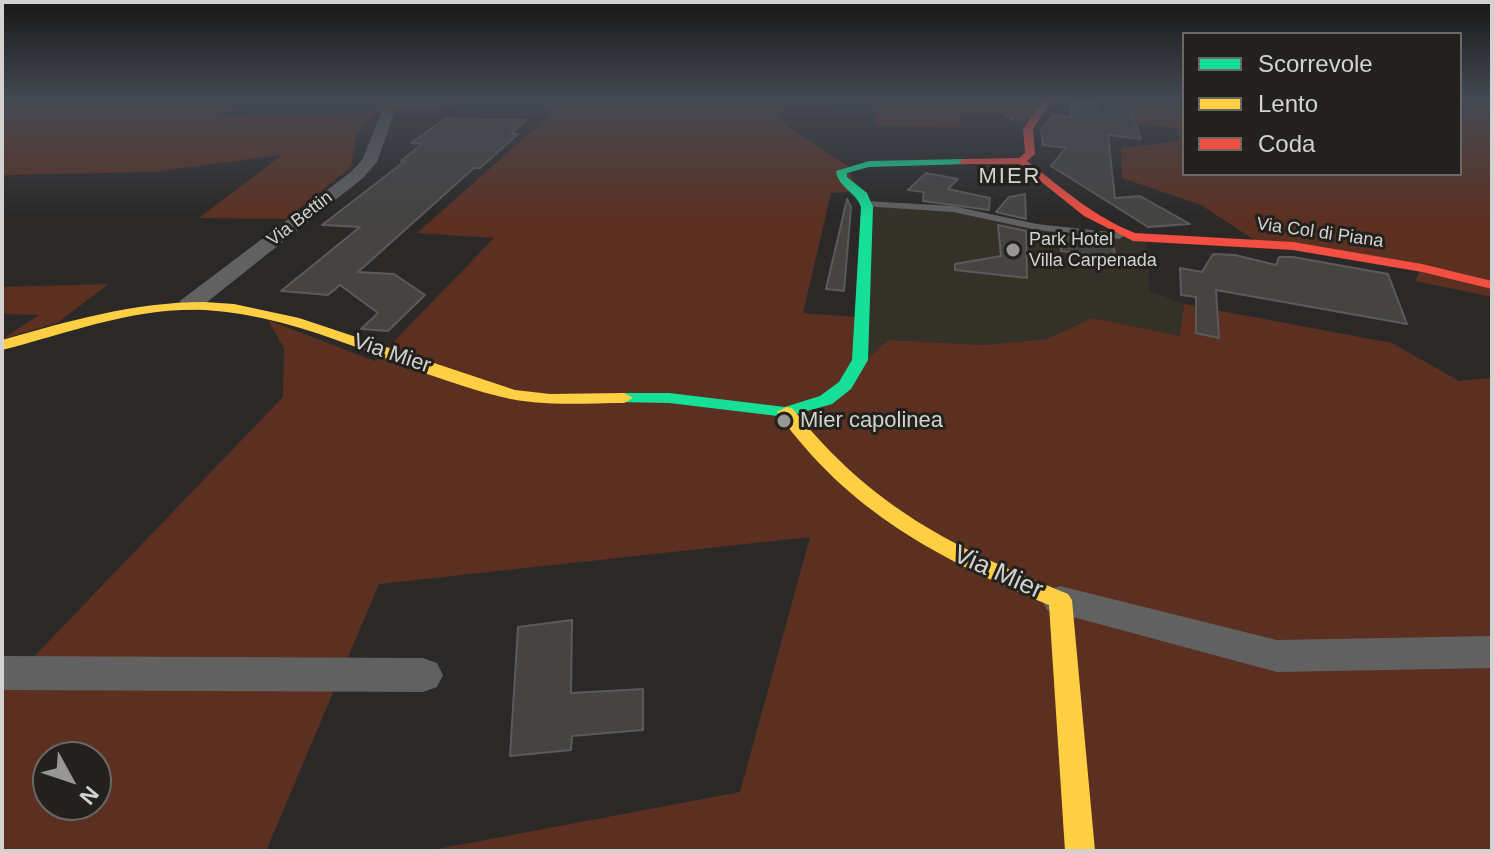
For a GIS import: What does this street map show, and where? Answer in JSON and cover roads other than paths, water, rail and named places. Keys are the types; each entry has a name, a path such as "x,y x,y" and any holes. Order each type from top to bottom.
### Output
{"street":[{"name":"Via Bettin","path":"189,305 357,175 369,162 377,140"},
{"path":"866,204 863,195 839,174 845,168 869,164 1021,161 1030,154 1029,140"},
{"name":"Via Col di Piana","path":"1021,161 1086,211 1116,231 1133,237 1174,242 1284,245 1422,268 1492,285"},
{"name":"Via Mier","path":"2,345 108,314 189,305 238,309 526,397 669,398 786,412 826,400 845,385 860,360 866,204"},
{"name":"Via Mier","path":"786,412 849,485 888,518 981,569 1060,600 1080,851"},
{"path":"1060,600 1277,656 1492,652"},
{"path":"2,673 423,675"}],"lane":[{"path":"866,204 953,209 1037,227 1133,237"}],"place":[{"name":"Park Hotel Villa Carpenada","path":"1013,250"},
{"name":"Mier capolinea","path":"784,421"}],"district":[{"name":"MIER","path":"1010,177"}]}
